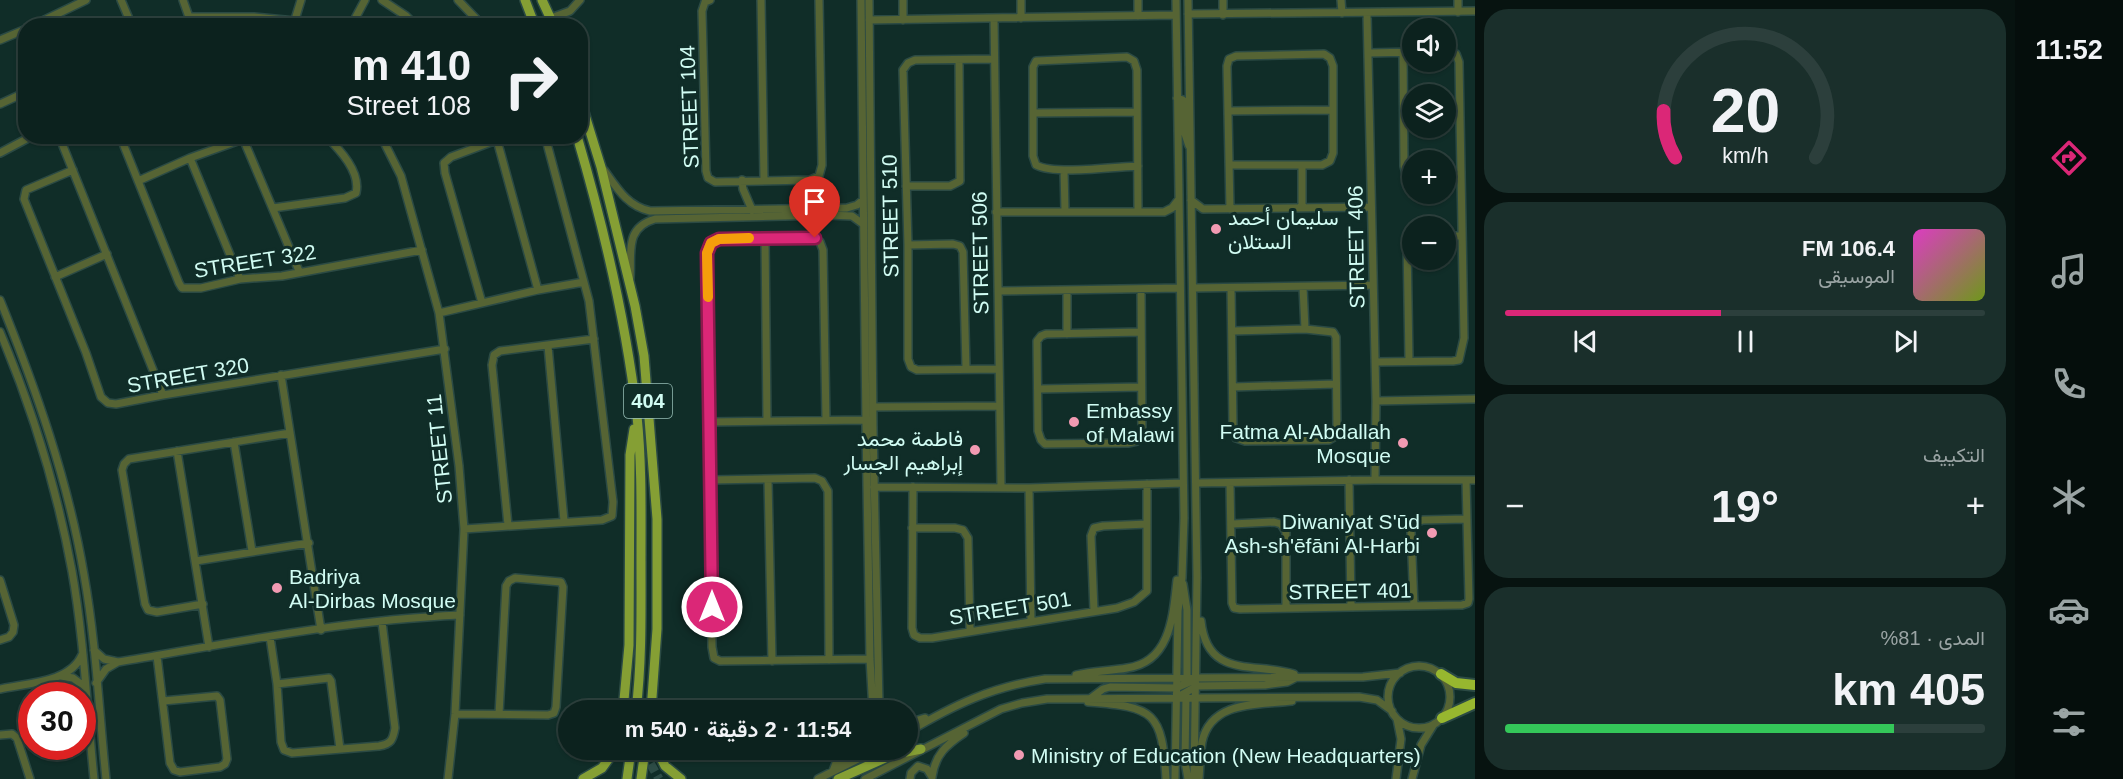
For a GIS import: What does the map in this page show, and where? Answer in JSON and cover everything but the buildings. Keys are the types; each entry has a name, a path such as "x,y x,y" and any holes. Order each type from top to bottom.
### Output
{"highway":[{"path":"1441,674 1456,683 1474,685"},
{"path":"1438,721 1475,703"}],"main road":[{"path":"525,0 532,18"},
{"path":"543,0 550,18"},
{"name":"404","path":"588,125 601,167 635,306 644,356 655,476 657,629 653,700"},
{"name":"404","path":"580,144 623,317 637,418 641,519 638,700"},
{"path":"624,700 630,645 630,455 637,418"},
{"path":"835,775 892,755 921,749"},
{"path":"583,779 602,768 608,760"},
{"path":"627,779 630,760"},
{"path":"642,779 644,760"},
{"path":"662,760 665,766 681,779"}],"street":[{"path":"49,18 86,0"},
{"path":"121,0 129,18"},
{"path":"183,0 189,17 255,16 266,18"},
{"path":"296,18 301,0"},
{"path":"355,18 365,0"},
{"path":"382,0 408,18"},
{"path":"458,0 475,18"},
{"path":"558,18 580,0"},
{"name":"STREET 104","path":"710,0 705,2 702,10 706,171 708,178 715,182 810,180 819,176 822,165 819,0"},
{"path":"761,0 764,180"},
{"path":"861,0 863,224 868,294"},
{"path":"869,0 866,420 879,700"},
{"path":"903,0 903,20"},
{"path":"1021,0 1021,18"},
{"path":"1138,0 1138,16"},
{"path":"1176,0 1183,483 1183,554 1176,678"},
{"path":"1188,0 1197,577 1202,632 1216,657 1233,666 1281,671 1300,677 1363,677 1400,673 1416,666 1425,666 1441,674 1450,691 1447,710 1421,745 1412,779"},
{"path":"1222,0 1223,15"},
{"path":"1341,0 1342,13"},
{"path":"1458,0 1458,12"},
{"path":"1188,15 1475,11"},
{"name":"STREET 406","path":"1367,14 1376,401 1375,480"},
{"path":"869,20 1176,15"},
{"name":"STREET 506","path":"994,19 1001,486"},
{"path":"0,40 18,32"},
{"path":"1369,53 1402,52"},
{"path":"1229,165 1302,166 1322,165 1330,161 1333,153 1333,66 1330,58 1324,54 1236,56 1229,59 1227,66 1229,111 1229,165 1230,209"},
{"path":"1375,362 1409,360 1452,362 1459,360 1464,338 1459,62 1456,54"},
{"path":"1138,166 1064,170 1042,169 1036,165 1033,156 1033,67 1036,61 1127,57 1134,61 1137,70 1138,166 1138,211"},
{"name":"STREET 510","path":"993,59 915,60 908,63 903,70 908,245 908,359 911,368 917,370 999,369"},
{"path":"906,186 950,186 960,181 959,60"},
{"path":"1403,72 1404,150"},
{"path":"0,104 18,96"},
{"path":"1177,98 1183,100 1184,131 1190,148"},
{"path":"1229,111 1332,110"},
{"path":"1033,113 1137,112"},
{"path":"1,153 18,144"},
{"path":"62,144 163,394"},
{"name":"STREET 322","path":"123,144 182,288 201,288 240,279 282,276 299,271 422,250"},
{"path":"138,181 227,144"},
{"path":"246,144 299,271"},
{"path":"273,208 345,198 356,193 353,171 342,152 334,144"},
{"name":"STREET 11","path":"385,144 401,176 439,313 445,349 464,529 451,779"},
{"path":"482,303 444,163 451,157 486,144"},
{"path":"498,144 538,290"},
{"path":"464,529 602,520 612,516 614,502 590,301 547,144"},
{"path":"190,158 240,279"},
{"path":"1302,166 1302,207"},
{"path":"601,167 624,197 643,209 655,211 847,212 863,224"},
{"name":"STREET 320","path":"73,170 26,190 24,199 86,353 101,397 108,403 116,404 163,394 445,349"},
{"path":"1064,170 1065,211"},
{"path":"1456,176 1461,176"},
{"path":"742,180 743,189 752,210"},
{"path":"996,212 1164,212 1172,208 1179,199"},
{"path":"629,286 632,239 641,226 650,221 673,218 847,212 863,200"},
{"path":"1191,200 1203,209 1371,207"},
{"path":"1192,219 1203,209"},
{"path":"1164,212 1172,217 1179,228"},
{"path":"1456,236 1462,236"},
{"path":"826,420 824,250 822,244 812,237 719,239 711,243 707,253 712,647 714,658 720,661 870,659"},
{"path":"765,238 767,420"},
{"path":"908,245 953,244 960,246 963,252 966,369"},
{"path":"55,277 106,254"},
{"path":"1407,270 1409,360"},
{"path":"439,313 584,282"},
{"path":"1193,288 1373,285"},
{"path":"1304,287 1305,328"},
{"path":"998,291 1180,288"},
{"path":"1231,288 1233,428 1236,438 1245,441 1329,440 1334,437 1337,432 1336,337 1333,332 1305,328 1232,331"},
{"path":"1141,289 1142,436 1137,441 1128,443 1045,444 1038,431 1037,341 1041,336 1141,332"},
{"path":"1067,291 1067,334"},
{"path":"0,300 49,430 76,533 87,590 96,682"},
{"path":"0,332 21,385 45,459 65,538 74,580 84,682"},
{"path":"508,525 492,365 494,355 500,351 594,339"},
{"path":"868,341 873,407 874,487 870,659 872,700"},
{"path":"548,345 564,521"},
{"path":"281,375 321,630"},
{"path":"21,385 28,386 31,381"},
{"path":"1233,387 1336,384"},
{"path":"1039,389 1141,387"},
{"path":"1376,401 1475,399"},
{"path":"873,407 999,406"},
{"path":"710,422 866,420"},
{"path":"203,604 157,612 148,610 144,604 122,471 124,464 129,459 290,433"},
{"path":"234,442 252,551"},
{"path":"177,451 209,646"},
{"path":"711,480 815,478 822,481 828,491 828,660"},
{"path":"768,480 772,661"},
{"path":"1349,480 1351,606"},
{"name":"STREET 401","path":"1230,483 1232,603 1234,608 1286,608 1468,603 1466,480"},
{"path":"1197,483 1475,480"},
{"path":"874,487 1001,486 1029,488 1183,483"},
{"name":"STREET 501","path":"913,487 912,628 914,635 920,638 932,638 970,630 1117,608 1134,602 1148,591 1148,484"},
{"path":"1029,488 1030,621"},
{"path":"1414,606 1411,532 1414,523 1423,520 1466,519"},
{"path":"1232,524 1274,522 1281,524 1286,532 1286,608"},
{"path":"1094,611 1091,536 1094,528 1147,524"},
{"path":"912,528 955,528 963,530 968,538 970,630"},
{"path":"65,538 71,533 76,533"},
{"path":"196,561 309,543"},
{"path":"1068,678 1085,673 1139,666 1156,655 1169,633 1183,554"},
{"path":"1175,779 1176,698 1187,687 1197,577"},
{"path":"455,714 548,715 556,710 563,587 561,582 515,578 508,581 499,714"},
{"path":"1182,578 1187,610 1185,762 1188,779"},
{"path":"0,580 14,625 14,632 9,638 0,640"},
{"path":"93,649 104,659 118,662 270,637 382,622 460,615"},
{"path":"270,637 277,684 281,742 284,750 292,753 379,746 393,740 395,728 382,622"},
{"path":"0,689 61,676 75,667 82,656"},
{"path":"157,656 170,763 174,770 180,772 220,767 225,764 227,759 220,700 217,696 163,700"},
{"path":"106,779 96,683 106,669 118,662"},
{"path":"1392,711 1389,690 1400,673"},
{"path":"61,676 73,678 78,682"},
{"path":"1091,698 1110,687 1265,685 1287,682 1300,677"},
{"path":"277,684 329,678 332,681 340,749"},
{"path":"918,720 992,690 1018,683 1068,678 1176,678 1196,698 1197,779"},
{"path":"1187,687 1196,698"},
{"path":"1197,779 1202,742 1208,727 1221,714 1247,705 1327,697"},
{"path":"865,779 1001,709 1022,703 1068,698 1176,698"},
{"path":"1068,698 1125,705 1136,708 1152,718 1162,734 1166,779"},
{"path":"1196,698 1368,698 1377,700 1405,724 1425,727 1438,721"},
{"path":"918,726 949,708"},
{"path":"1396,779 1401,739 1398,719"},
{"path":"932,778 934,763 941,750 982,720"},
{"path":"0,735 12,734 17,738 30,779"},
{"path":"92,760 94,779"},
{"path":"835,775 836,764 842,760"},
{"path":"818,779 835,775 860,760"},
{"path":"910,779 911,773 918,766 927,769 932,778"}],"tunnel":[{"path":"648,760 659,779"}],"slow traffic":[{"path":"708,297 707,253 711,243 719,239 749,238"}],"place":[{"name":"سليمان أحمد الستلان","path":"1216,229"},
{"name":"Embassy of Malawi","path":"1074,422"},
{"name":"Fatma Al-Abdallah Mosque","path":"1403,443"},
{"name":"فاطمة محمد إبراهيم الجسار","path":"975,450"},
{"name":"Diwaniyat S'ūd Ash-sh'ēfāni Al-Harbi","path":"1432,533"},
{"name":"Badriya Al-Dirbas Mosque","path":"277,588"},
{"name":"Ministry of Education (New Headquarters)","path":"1019,755"}],"route":[{"path":"712,607 707,253 711,243 719,239 815,238"}]}
